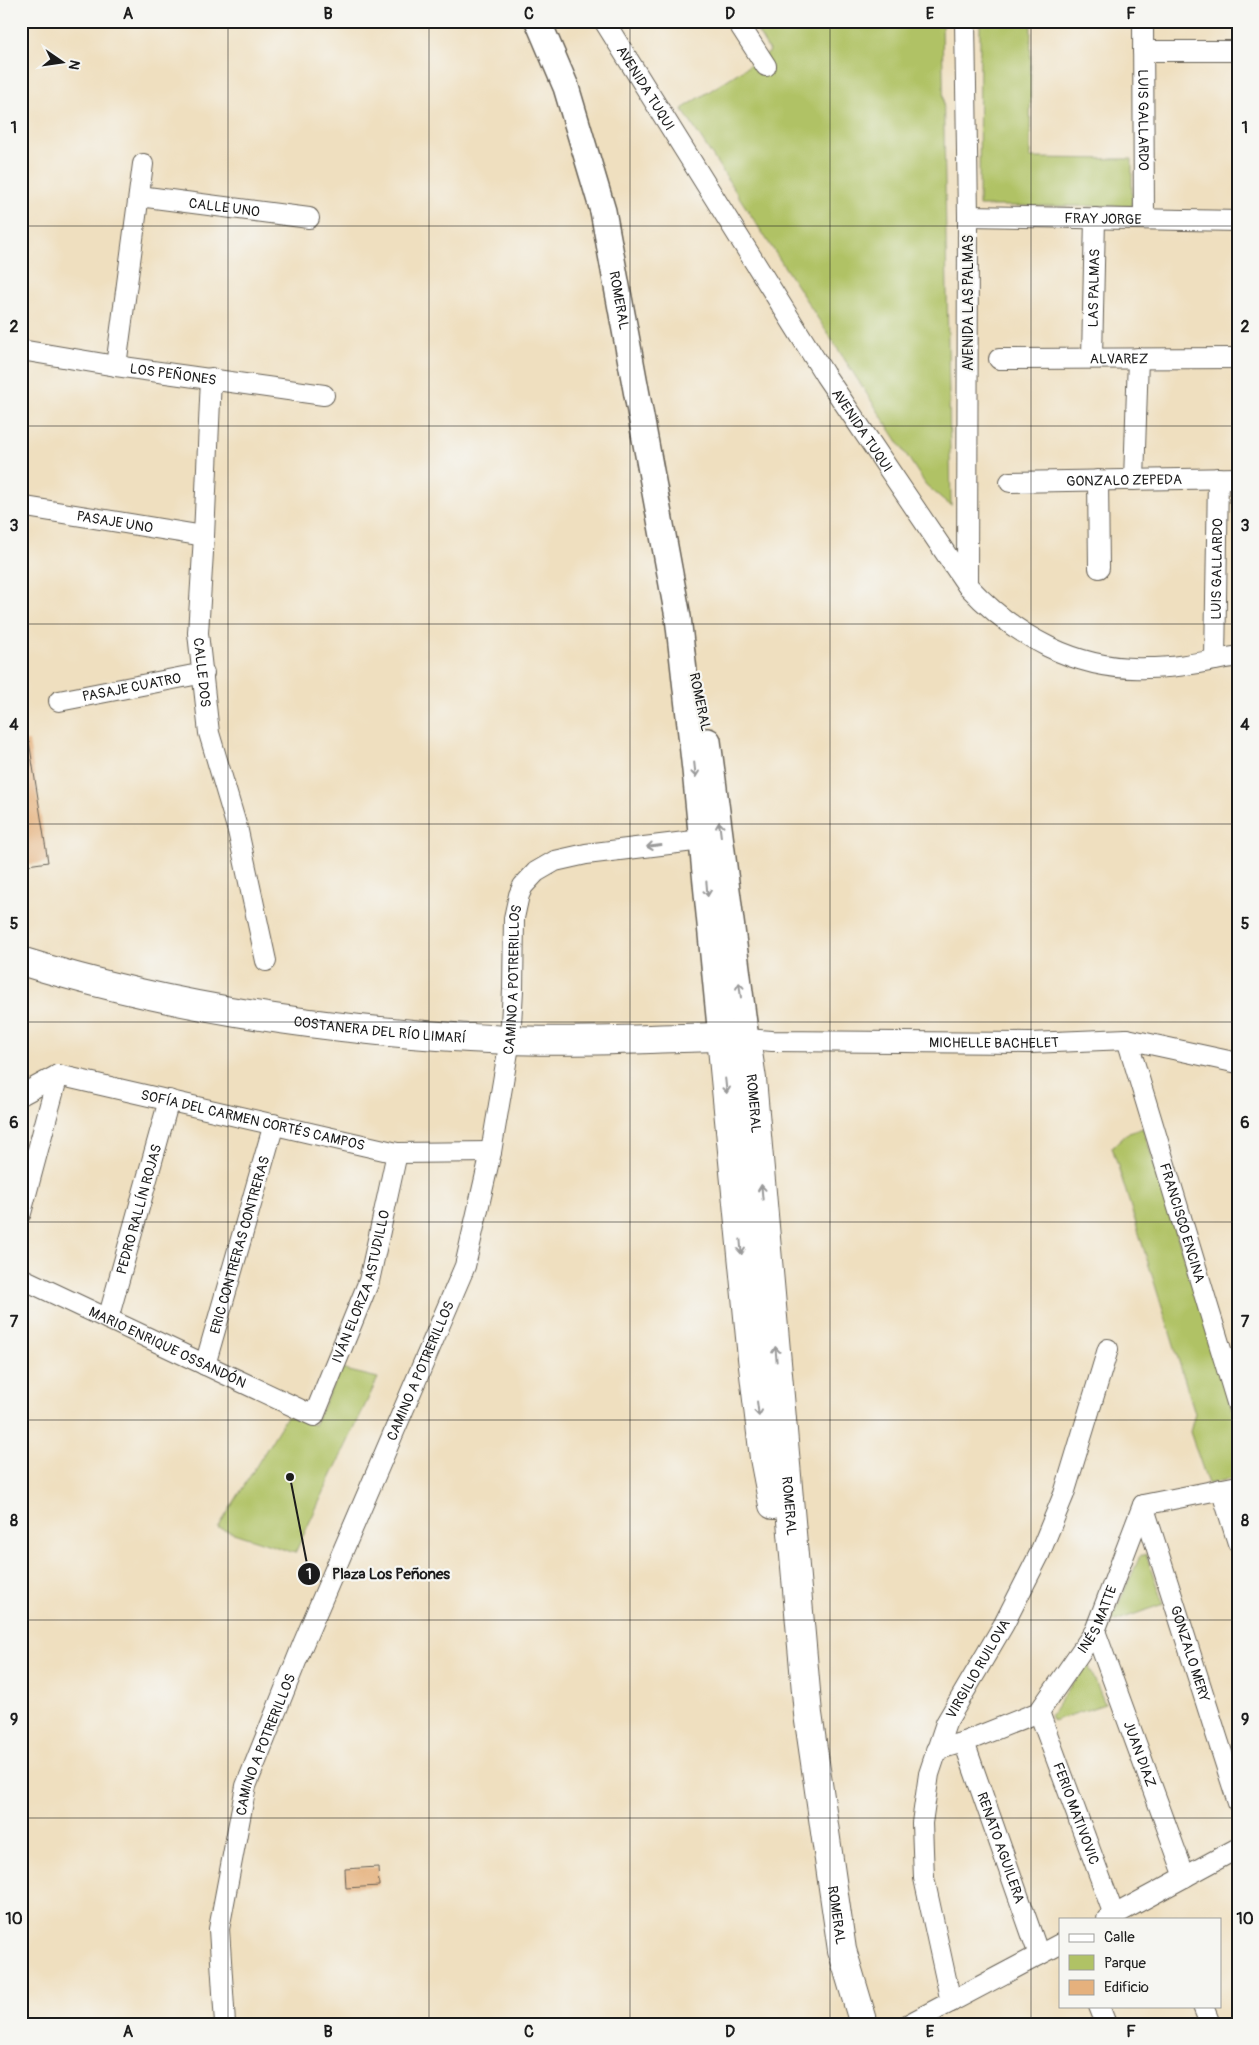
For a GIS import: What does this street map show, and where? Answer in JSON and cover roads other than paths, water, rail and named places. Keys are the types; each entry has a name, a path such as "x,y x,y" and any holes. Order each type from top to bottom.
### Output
{"highway":[{"name":"COSTANERA DEL RÍO LIMARÍ","path":"21,961 107,985 250,1014 368,1029 510,1040 733,1038"},
{"name":"ROMERAL","path":"733,1038 752,1358 764,1458 772,1504 796,1594 808,1714 842,1950 864,2024"}],"main road":[{"name":"ROMERAL","path":"538,21 566,88 603,211 678,617 702,840 733,1038"},
{"name":"ROMERAL","path":"678,617 703,706 733,1038"}],"street":[{"name":"AVENIDA TUQUI","path":"604,21 825,375 967,585 983,602 1019,631 1053,649 1081,660 1104,665 1146,669 1238,656"},
{"path":"738,21 766,66"},
{"name":"AVENIDA LAS PALMAS","path":"964,21 968,216 967,585"},
{"name":"LUIS GALLARDO","path":"1143,21 1144,219"},
{"path":"1144,51 1238,51"},
{"path":"116,366 143,164"},
{"name":"CALLE UNO","path":"138,196 310,218"},
{"name":"FRAY JORGE","path":"968,216 1238,221"},
{"name":"LAS PALMAS","path":"1092,358 1096,218"},
{"name":"LOS PEÑONES","path":"21,350 116,366 324,395"},
{"path":"1134,480 1138,358"},
{"name":"ALVAREZ","path":"999,359 1238,358"},
{"name":"CALLE DOS","path":"211,378 198,633 210,733 238,831 266,960"},
{"name":"LUIS GALLARDO","path":"1216,660 1228,478"},
{"name":"GONZALO ZEPEDA","path":"1010,482 1228,478"},
{"path":"1098,480 1100,568"},
{"name":"PASAJE UNO","path":"26,507 204,536"},
{"name":"PASAJE CUATRO","path":"59,701 204,672"},
{"name":"CAMINO A POTRERILLOS","path":"225,2024 219,1929 246,1786 303,1644 465,1266 491,1152 510,1040 514,918 519,895 529,879 545,866 586,854 702,840"},
{"name":"MICHELLE BACHELET","path":"733,1038 772,1041 1020,1042 1127,1039 1237,1064"},
{"name":"FRANCISCO ENCINA","path":"1127,1039 1238,1406"},
{"path":"21,1095 58,1075"},
{"path":"21,1214 58,1075"},
{"name":"SOFÍA DEL CARMEN CORTÉS CAMPOS","path":"58,1075 397,1153 491,1152"},
{"name":"PEDRO RALLÍN ROJAS","path":"108,1319 169,1100"},
{"name":"ERIC CONTRERAS CONTRERAS","path":"205,1365 274,1124"},
{"name":"IVÁN ELORZA ASTUDILLO","path":"314,1416 369,1281 397,1153"},
{"name":"MARIO ENRIQUE OSSANDÓN","path":"21,1278 314,1416"},
{"name":"VIRGILIO RUILOVA","path":"951,2002 929,1906 922,1850 925,1798 936,1750 946,1724 1004,1624 1042,1547 1064,1494 1108,1349"},
{"path":"1144,1505 1229,1488 1238,1542"},
{"name":"INÉS MATTE","path":"1038,1712 1095,1631 1144,1505"},
{"name":"GONZALO MERY","path":"1144,1505 1238,1803"},
{"name":"JUAN DIAZ","path":"1095,1631 1185,1877"},
{"path":"936,1750 964,1742 1038,1712"},
{"name":"FERIO MATIVOVIC","path":"1038,1712 1110,1917"},
{"name":"RENATO AGUILERA","path":"964,1742 1039,1955"},
{"path":"1110,1917 1238,1848"},
{"path":"909,2024 1059,1945"},
{"path":"1100,2008 1106,2024"},
{"path":"1204,2008 1210,2024"}],"place":[{"name":"Plaza Los Peñones","path":"290,1477"}]}
